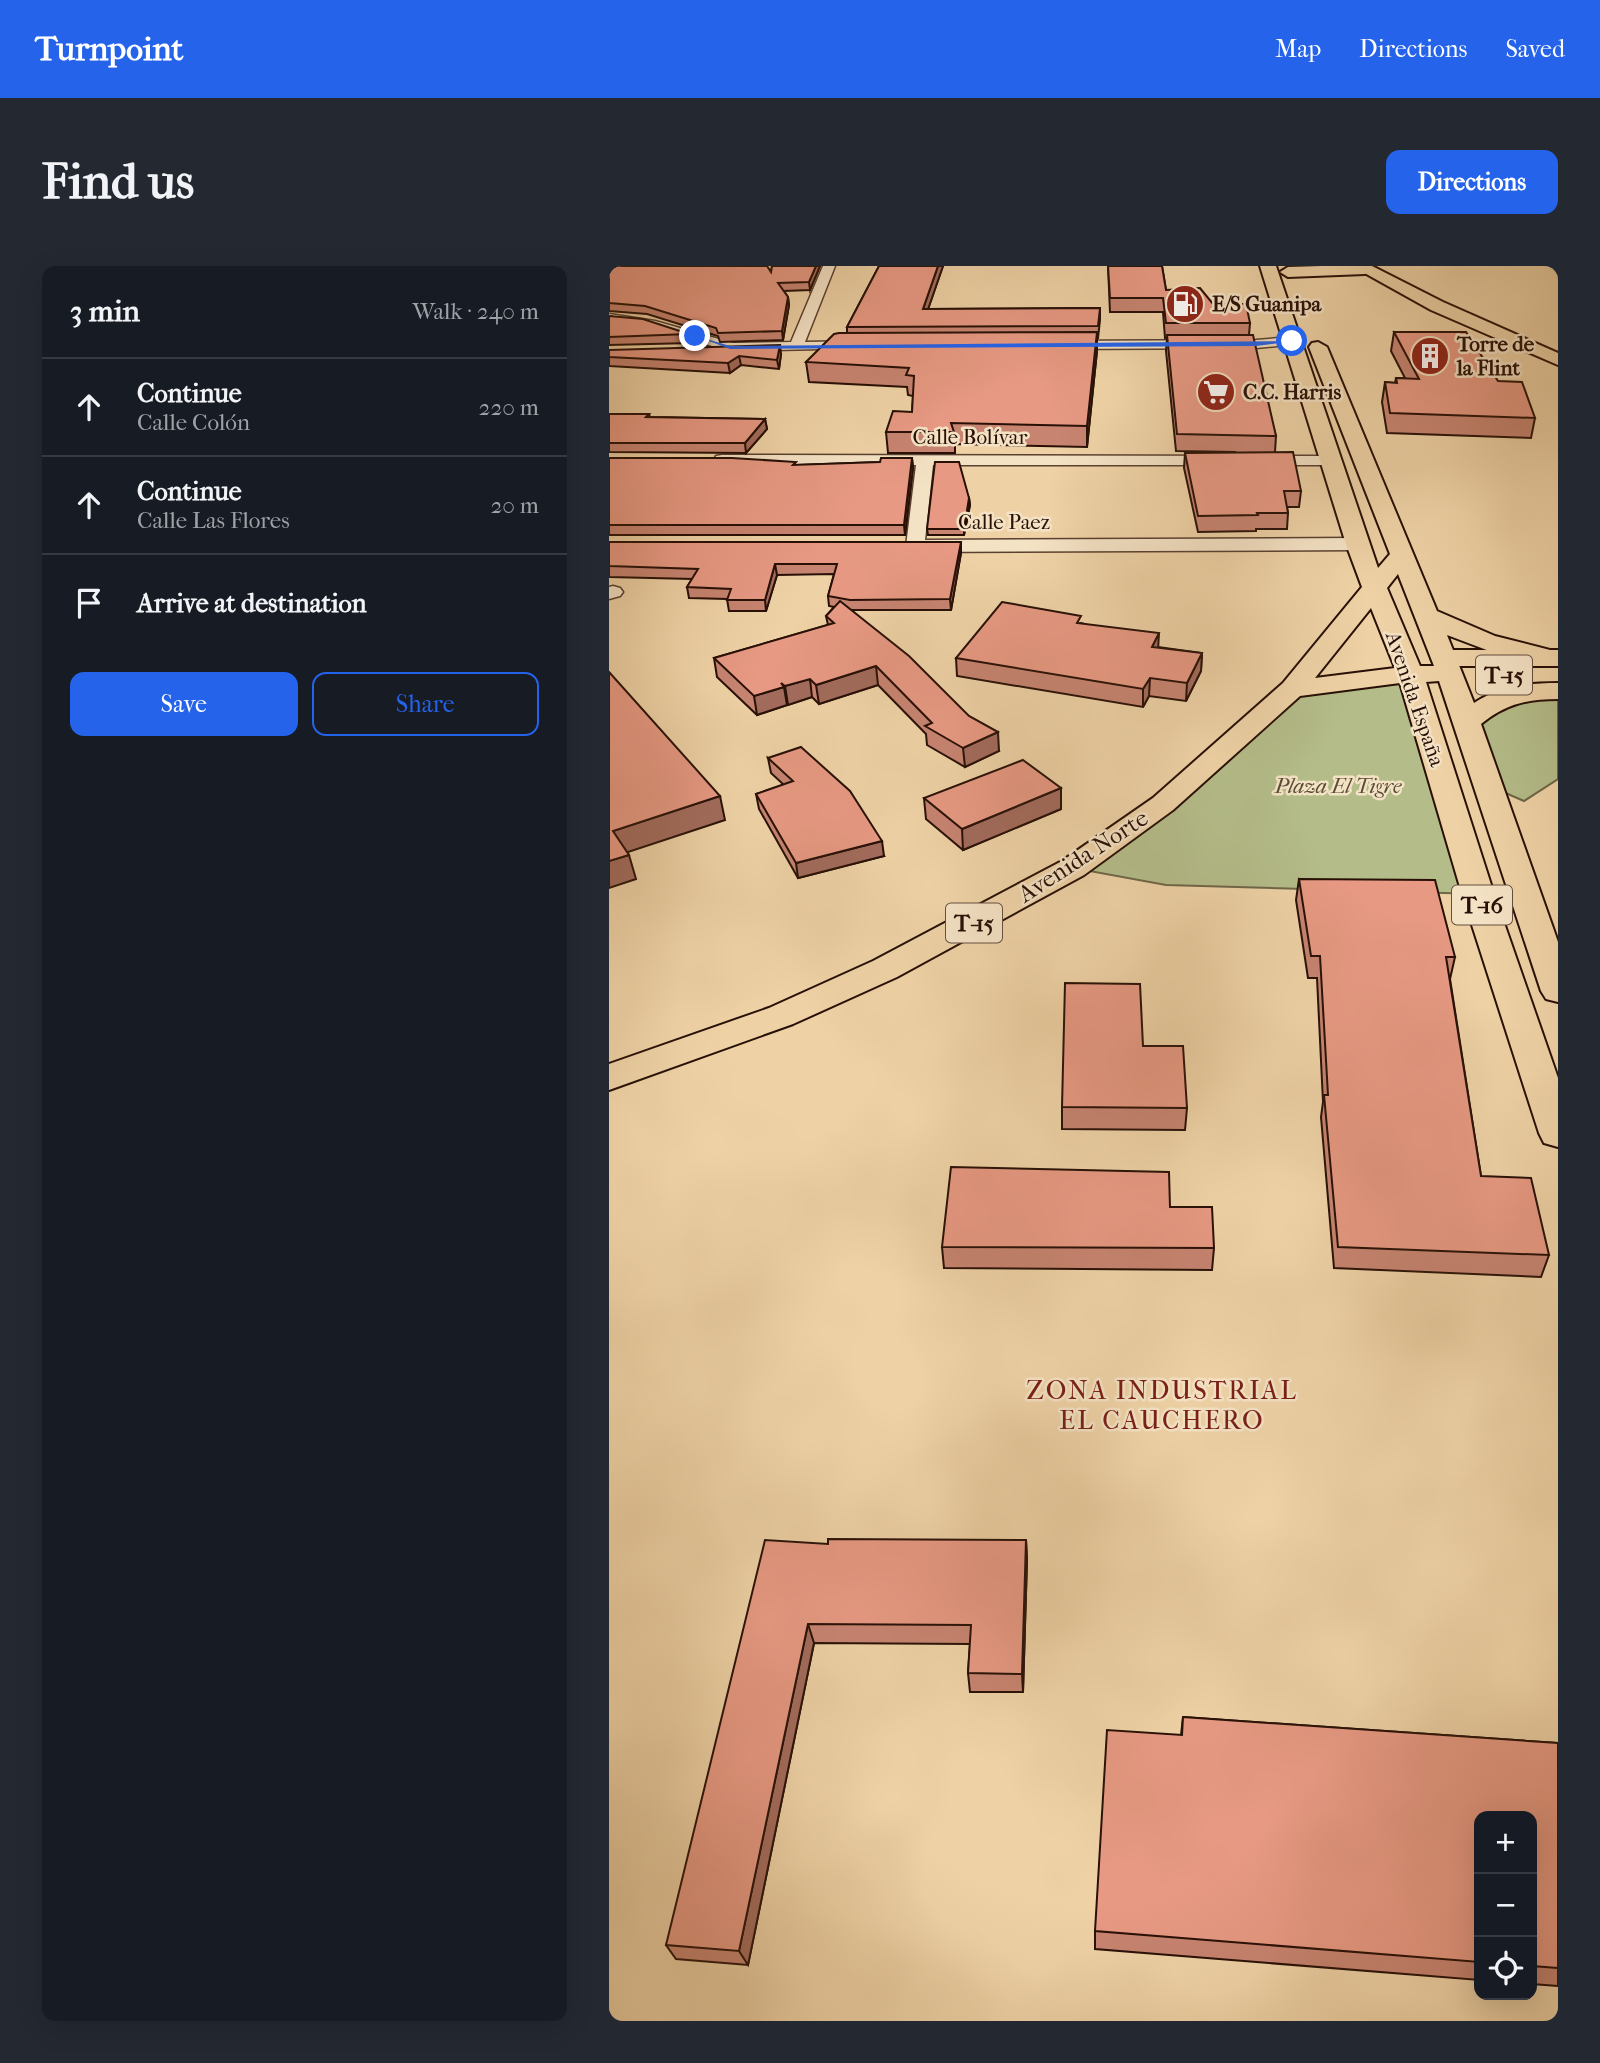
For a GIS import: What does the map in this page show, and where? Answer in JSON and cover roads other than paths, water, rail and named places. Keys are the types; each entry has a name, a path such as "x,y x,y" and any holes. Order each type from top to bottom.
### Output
{"main road":[{"name":"Avenida España","path":"1268,266 1357,544 1408,666 1478,894 1558,1133"},
{"path":"1289,274 1362,267 1437,306 1558,360"},
{"name":"Avenida España","path":"1311,330 1447,666 1558,991"},
{"name":"Avenida Norte","path":"609,1077 781,1016 885,969 1073,869 1163,804 1301,678 1401,555"},
{"path":"1424,614 1467,636 1556,665"},
{"name":"T-15","path":"1301,678 1408,666 1556,665"},
{"name":"T-15","path":"1466,723 1487,704 1511,694 1558,691"}],"street":[{"path":"796,346 829,266"},
{"path":"609,318 646,321 730,347"},
{"path":"1035,345 1256,344 1292,341"},
{"path":"690,349 883,345"},
{"name":"Calle Bolívar","path":"705,460 1330,461"},
{"name":"Calle Paez","path":"925,460 908,546 1357,544"}],"place":[{"name":"E/S Guanipa","path":"1185,304"},
{"name":"Torre de la Flint","path":"1430,356"},
{"name":"C.C. Harris","path":"1216,392"}],"district":[{"name":"ZONA INDUSTRIAL EL CAUCHERO","path":"1162,1405"}],"park label":[{"name":"Plaza El Tigre","path":"1338,786"}]}
